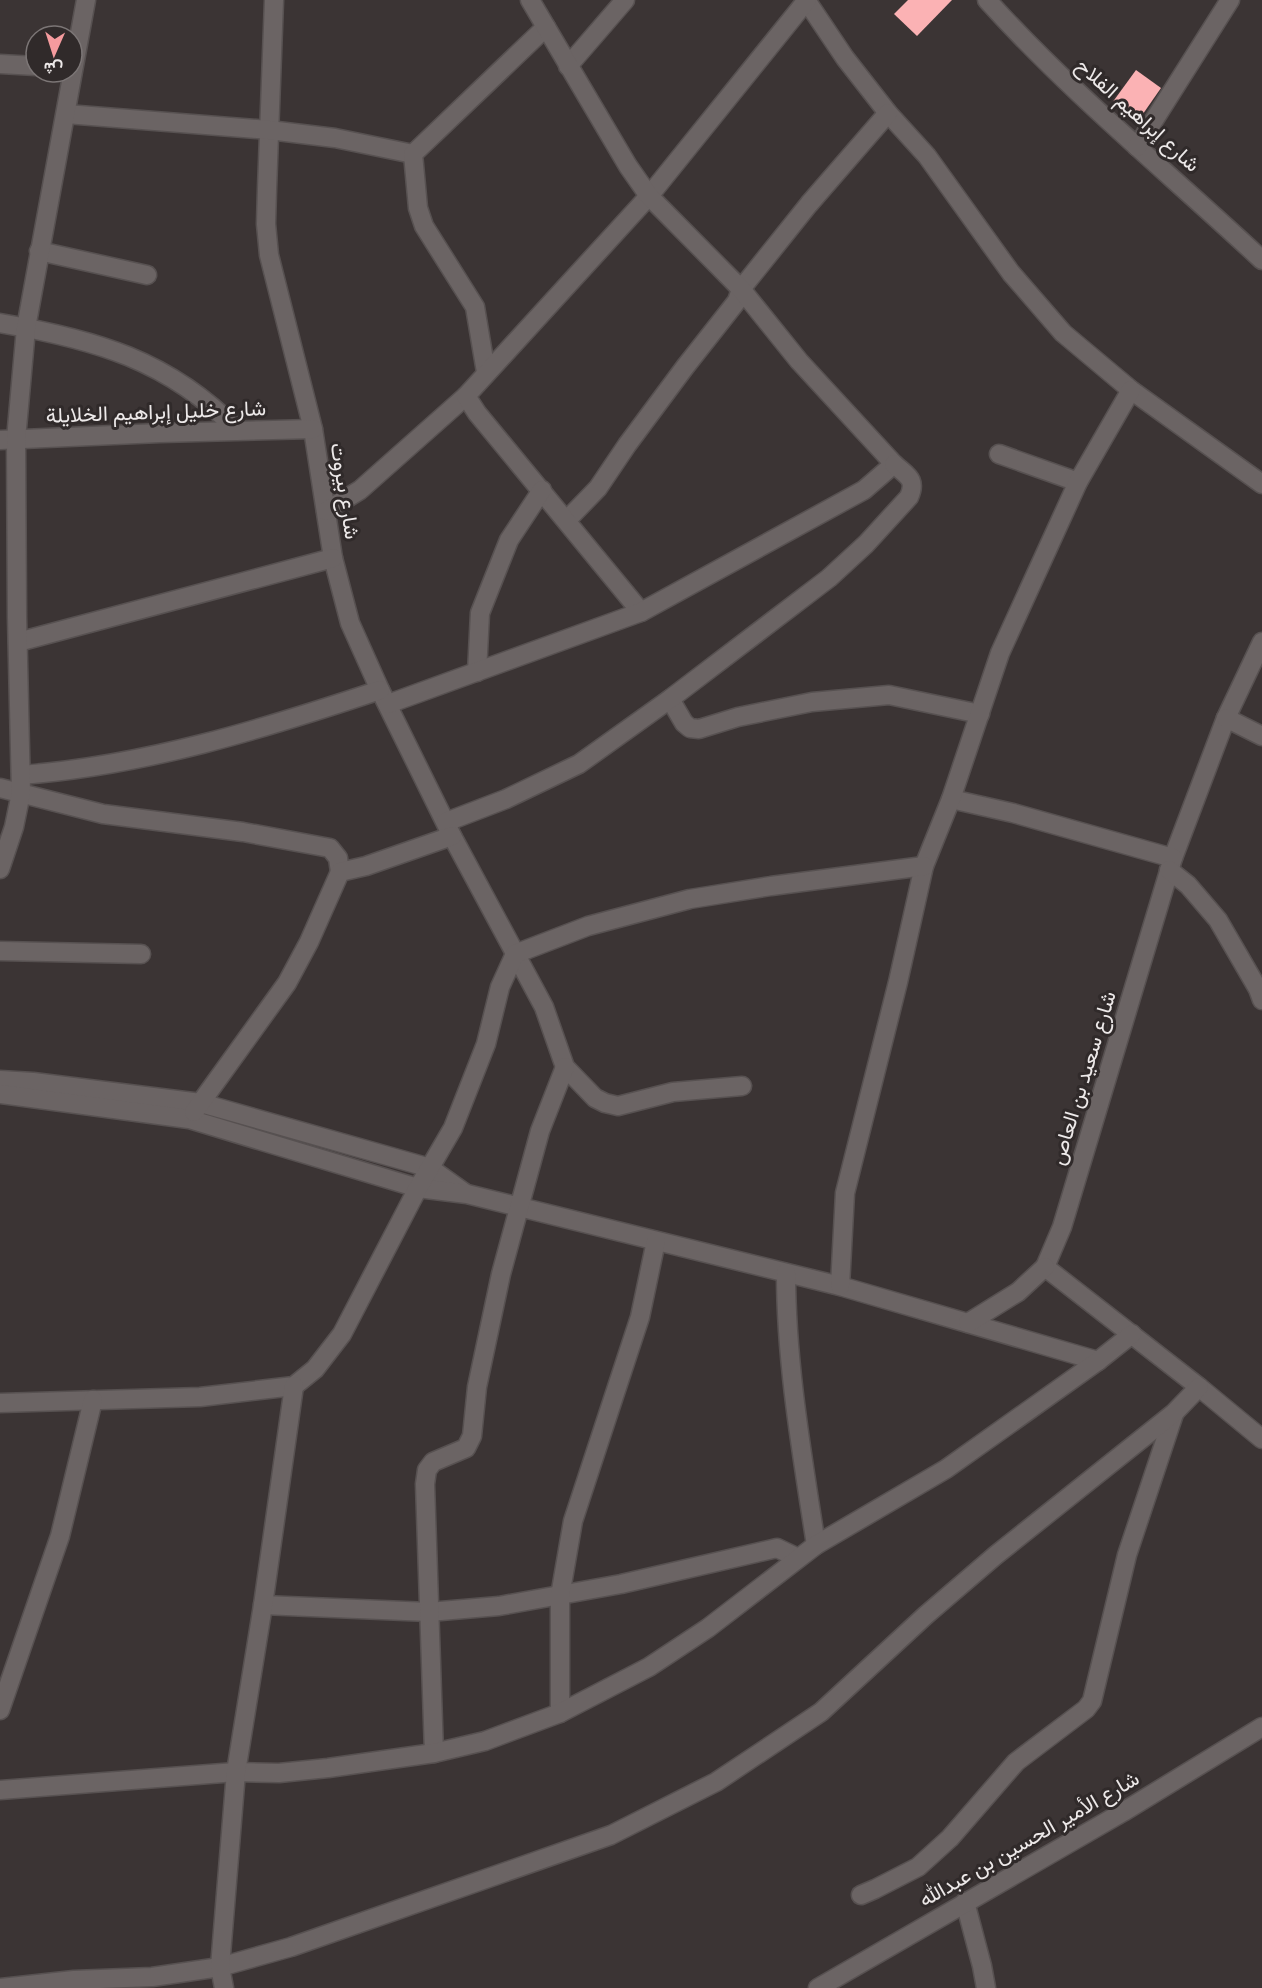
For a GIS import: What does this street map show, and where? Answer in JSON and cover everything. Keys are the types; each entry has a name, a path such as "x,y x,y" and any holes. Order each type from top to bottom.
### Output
{"street":[{"path":"81,24 86,0"},
{"name":"شارع بيروت","path":"274,0 266,224 269,255 313,429 333,558 350,622 449,829 544,1006 565,1067"},
{"path":"340,872 366,866 449,829 579,764 670,699 829,578 866,544 909,497 913,487 911,480 799,361 741,289 649,196 628,166 530,0"},
{"path":"568,66 626,0"},
{"path":"326,511 360,490 466,396 649,196 806,0 845,58 888,113 927,156 1011,273 1055,325 1131,390 1262,484"},
{"name":"شارع إبراهيم الفلاح","path":"987,0 1023,40 1262,260"},
{"path":"1137,147 1230,0"},
{"path":"413,154 546,27"},
{"path":"0,64 24,65"},
{"path":"0,869 14,827 21,784 18,642 9,618 8,440 39,251 70,84"},
{"path":"567,520 598,488 627,445 737,301 741,289 809,204 888,113"},
{"path":"66,114 269,130 334,138 413,154"},
{"path":"413,154 418,208 424,226 475,307 486,372"},
{"path":"39,251 147,274"},
{"path":"0,324 92,343 147,364 188,387 215,407 237,430"},
{"path":"840,1286 845,1194 890,1015 924,866 951,799 1000,653 1078,482 1131,390"},
{"path":"466,396 477,413 641,612"},
{"name":"شارع خليل إبراهيم الخلايلة","path":"8,440 313,429"},
{"path":"999,454 1078,482"},
{"path":"0,788 71,770 125,762 195,747 477,672 641,612 864,489 894,464"},
{"path":"477,672 480,613 509,540 542,490"},
{"path":"18,642 333,558"},
{"name":"شارع سعيد بن العاص","path":"1045,1267 1062,1227 1171,864 1226,718 1262,642"},
{"path":"670,699 684,723 690,728 699,729 738,717 812,702 889,695 980,714"},
{"path":"1226,718 1262,736"},
{"path":"21,784 55,803 103,814 243,832 330,848 338,858 340,872 309,942 287,983 189,1119"},
{"path":"951,799 1013,813 1171,864 1218,920 1258,988 1262,1000"},
{"path":"0,1403 200,1397 294,1386 315,1369 342,1334 418,1188 453,1128 486,1044 500,987 515,954 588,926 690,899 924,866"},
{"path":"0,951 141,954"},
{"path":"434,1753 425,1484 427,1470 434,1462 466,1448 472,1436 477,1387 501,1274 540,1131 565,1067 595,1098 618,1106 673,1092 742,1086"},
{"path":"0,1080 201,1103 430,1168 467,1194"},
{"path":"0,1094 189,1119 418,1188 467,1194 840,1286 1098,1360"},
{"path":"560,1713 560,1596 573,1521 640,1317 656,1241"},
{"path":"968,1323 1018,1292 1045,1267 1262,1439"},
{"path":"786,1273 786,1320 790,1372 816,1545"},
{"path":"0,1790 236,1772 279,1773 434,1753 485,1742 560,1713 649,1667 708,1628 816,1545 946,1469 1132,1334"},
{"path":"224,1988 220,1967 236,1772 263,1605 294,1386"},
{"path":"0,1988 74,1980 152,1977 220,1967 291,1947 611,1835 716,1782 821,1712 926,1615 996,1555 1174,1413 1199,1387"},
{"path":"0,1710 60,1536 93,1400"},
{"path":"861,1895 918,1867 950,1838 1016,1762 1086,1709 1092,1701 1127,1555 1174,1413"},
{"path":"263,1605 429,1612 560,1596 777,1548 798,1558"},
{"name":"شارع الأمير الحسين بن عبدالله","path":"818,1988 1123,1812 1262,1727"},
{"path":"964,1902 986,1988"}],"building":[{"path":"908,0 952,0 917,36 894,14"},
{"path":"1136,70 1161,88 1138,121 1112,103"}]}
